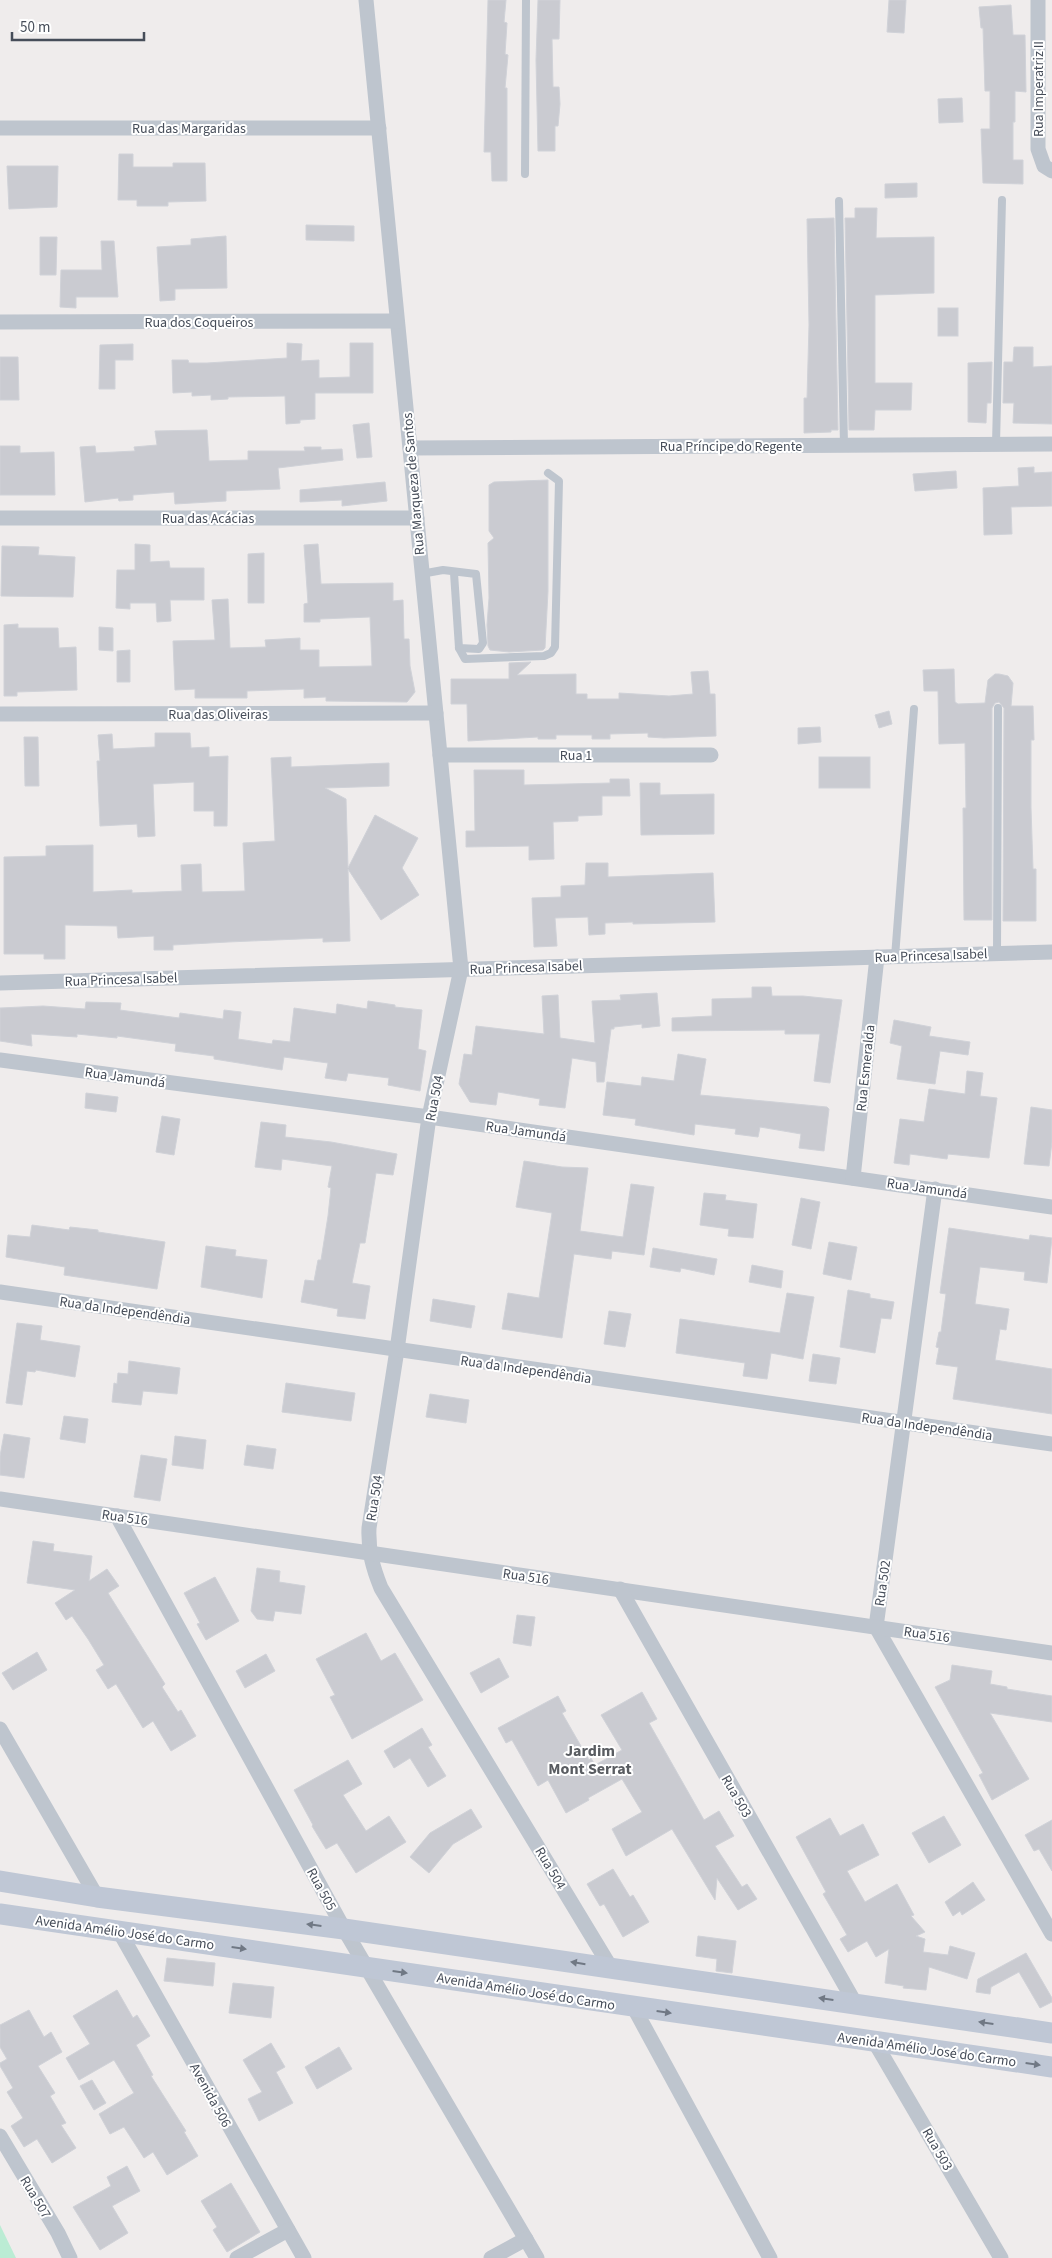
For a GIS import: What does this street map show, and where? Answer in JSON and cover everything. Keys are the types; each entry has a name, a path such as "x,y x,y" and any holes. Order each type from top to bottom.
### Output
{"street":[{"name":"Rua Marqueza de Santos","path":"366,0 461,969"},
{"name":"Rua Imperatriz II","path":"1038,0 1038,149 1044,166 1052,171"},
{"name":"Rua das Margaridas","path":"0,128 379,128"},
{"name":"Rua dos Coqueiros","path":"0,322 398,321"},
{"name":"Rua Príncipe do Regente","path":"410,448 1052,444"},
{"name":"Rua das Acácias","path":"0,518 417,518"},
{"name":"Rua das Oliveiras","path":"0,714 436,713"},
{"name":"Rua 1","path":"440,755 712,756"},
{"name":"Rua Princesa Isabel","path":"0,983 1052,952"},
{"name":"Rua Esmeralda","path":"853,1178 877,958"},
{"name":"Rua 504","path":"461,969 430,1117 397,1350 369,1528 369,1554 373,1570 382,1588 611,1968"},
{"name":"Rua Jamundá","path":"0,1060 430,1117 1052,1206"},
{"name":"Rua 502","path":"876,1627 934,1189"},
{"name":"Rua da Independêndia","path":"0,1292 1052,1444"},
{"name":"Rua 516","path":"0,1499 1052,1653"},
{"name":"Rua 505","path":"117,1516 366,1967 537,2258"},
{"name":"Rua 503","path":"620,1589 855,2003"},
{"path":"876,1627 1052,1934"},
{"path":"0,1729 97,1897"},
{"path":"0,1881 97,1897 344,1928 1052,2033"},
{"name":"Avenida Amélio José do Carmo","path":"0,1914 634,2008 1052,2067"},
{"name":"Avenida 506","path":"118,1931 304,2258"},
{"path":"634,2008 770,2258"},
{"name":"Rua 503","path":"874,2041 1001,2258"},
{"name":"Rua 507","path":"1,2139 58,2233 70,2258"},
{"path":"236,2258 288,2230"},
{"path":"492,2258 526,2239"}],"lane":[{"path":"525,174 526,0"},
{"path":"996,444 1002,200"},
{"path":"839,201 844,446"},
{"path":"454,573 460,648 465,659 544,656 551,653 555,647 559,480 548,472"},
{"path":"421,574 443,570 454,573 470,572 476,574 483,643 491,657"},
{"path":"460,648 479,650 483,643"},
{"path":"998,708 998,953"},
{"path":"895,957 914,709"}],"green space":[{"path":"0,2225 16,2258 0,2258"}],"building":[{"path":"488,0 506,0 504,22 507,23 505,54 508,55 505,88 507,88 507,181 492,181 491,152 484,152"},
{"path":"538,0 560,0 559,39 552,39 553,87 559,87 560,104 558,126 555,126 555,151 538,151 536,60"},
{"path":"889,0 906,0 904,33 887,32"},
{"path":"1011,5 1013,35 1025,35 1026,92 1015,91 1015,122 1013,122 1013,160 1023,160 1023,184 983,183 981,129 990,129 990,91 985,91 983,28 981,28 979,7"},
{"path":"962,98 963,122 939,123 938,99"},
{"path":"119,154 133,154 133,167 173,167 173,163 205,163 206,201 168,202 168,206 137,206 137,200 118,200"},
{"path":"7,166 58,166 57,207 9,209"},
{"path":"917,183 917,197 885,198 885,184"},
{"path":"855,208 877,208 876,238 934,237 934,293 875,295 875,383 912,383 911,410 875,410 874,430 849,430 845,218 855,218"},
{"path":"834,218 838,430 804,433 804,398 807,398 809,325 807,219"},
{"path":"306,225 354,226 354,241 306,240"},
{"path":"226,236 227,288 175,289 175,300 160,301 157,247 191,245 191,239"},
{"path":"40,237 57,237 56,275 40,275"},
{"path":"101,241 114,241 118,297 76,297 76,308 60,307 61,270 102,270"},
{"path":"938,308 958,308 958,336 938,336"},
{"path":"287,343 302,344 301,361 319,360 319,378 350,377 350,343 373,343 373,393 315,393 315,419 300,420 300,423 286,424 285,396 228,397 228,399 211,400 211,395 192,396 192,392 173,393 172,360 188,360 189,363 207,363 287,358"},
{"path":"133,344 133,360 115,360 115,389 99,389 100,345"},
{"path":"1014,347 1033,347 1033,367 1052,366 1052,424 1013,423 1014,403 1003,403 1004,362 1013,362"},
{"path":"0,357 18,357 19,400 0,400"},
{"path":"992,362 991,403 987,403 986,423 968,422 968,363"},
{"path":"369,423 372,457 357,458 353,425"},
{"path":"207,430 209,461 248,460 248,451 305,451 304,447 321,447 321,450 342,449 343,460 278,468 280,489 226,491 226,501 175,504 174,492 133,495 133,500 119,501 118,498 85,502 80,447 95,446 96,453 135,451 134,447 157,445 155,431"},
{"path":"0,446 20,446 20,453 54,452 55,495 0,495"},
{"path":"1034,467 1034,473 1052,472 1052,506 1011,507 1012,534 984,535 983,488 1019,486 1018,468"},
{"path":"956,471 957,488 915,491 913,474"},
{"path":"548,480 548,591 545,648 543,650 509,652 490,650 488,646 487,625 489,598 488,543 494,538 489,531 489,485 494,482"},
{"path":"385,482 387,501 342,506 342,500 300,502 300,490"},
{"path":"135,544 150,545 150,562 169,561 170,568 204,568 204,600 170,600 171,621 157,622 156,603 130,603 130,609 116,608 117,570 135,570"},
{"path":"318,544 321,584 393,583 393,601 403,600 404,639 409,639 410,666 415,692 407,702 326,701 326,697 304,698 304,689 247,691 247,698 195,698 195,689 175,690 173,641 215,640 212,600 228,599 230,648 266,647 265,640 300,638 300,650 319,650 319,667 372,666 370,617 320,619 320,622 304,622 304,604 308,603 304,545"},
{"path":"2,546 39,547 38,555 75,557 73,597 1,596"},
{"path":"264,553 264,603 248,603 248,554"},
{"path":"18,624 18,628 58,628 59,648 76,647 77,690 17,692 17,696 4,696 4,625"},
{"path":"99,627 113,628 113,651 99,650"},
{"path":"130,650 130,682 117,682 117,651"},
{"path":"531,662 517,675 576,674 576,694 587,694 587,699 619,699 619,693 669,696 693,694 691,672 708,671 710,694 715,694 716,736 664,738 648,737 648,733 610,734 610,739 592,739 592,735 556,735 556,739 538,739 538,737 468,741 467,704 451,704 451,679 509,679 509,663"},
{"path":"954,669 955,702 958,704 985,703 988,680 995,674 999,674 1008,676 1013,683 1011,706 1033,706 1034,740 1031,740 1031,808 1033,869 1036,869 1036,921 1003,921 1004,708 999,702 995,703 992,708 992,920 964,920 963,808 966,808 965,743 939,744 938,691 924,691 923,670"},
{"path":"889,711 892,724 879,728 875,715"},
{"path":"820,727 821,742 798,744 798,728"},
{"path":"155,733 190,733 191,748 209,747 209,757 228,756 227,826 214,826 214,811 194,811 194,782 153,784 155,836 138,837 137,824 100,826 97,761 100,761 98,735 112,734 113,749 155,747"},
{"path":"24,737 38,737 39,786 25,786"},
{"path":"291,757 291,767 389,763 389,786 325,788 346,799 348,868 375,815 418,838 402,868 419,895 381,920 348,869 350,941 323,942 323,938 228,942 173,945 173,950 154,950 154,936 118,938 117,926 65,925 65,959 44,959 44,954 4,954 4,857 46,856 46,846 93,845 93,892 132,890 132,893 182,891 181,865 201,864 202,892 245,891 243,843 275,841 271,758"},
{"path":"819,757 870,757 870,788 819,788"},
{"path":"474,770 524,770 524,785 610,783 610,779 629,779 630,796 602,796 602,815 578,816 578,821 553,822 554,859 529,860 529,846 466,847 466,831 475,831"},
{"path":"640,783 660,783 660,795 714,794 714,834 641,835"},
{"path":"586,863 608,863 608,877 713,873 715,922 605,923 605,934 589,935 588,917 555,918 557,946 534,947 532,898 561,897 561,886 585,885"},
{"path":"752,987 771,987 772,996 803,996 842,1000 830,1083 814,1081 820,1034 785,1034 785,1030 672,1031 672,1018 712,1016 712,999 752,998"},
{"path":"657,993 660,1026 642,1028 642,1024 611,1029 604,1082 597,1082 596,1062 572,1058 565,1108 539,1105 540,1099 498,1092 496,1105 470,1102 459,1084 464,1054 472,1055 476,1026 544,1034 542,996 558,995 560,1038 595,1043 592,1001 621,1000 620,995"},
{"path":"368,1001 422,1010 418,1049 426,1051 420,1091 388,1085 389,1078 348,1073 346,1081 325,1078 328,1063 284,1057 282,1070 214,1059 214,1056 175,1051 176,1044 117,1036 117,1038 77,1034 77,1037 31,1034 32,1046 0,1041 0,1008 43,1006 85,1009 86,1002 121,1003 120,1010 179,1018 180,1013 223,1019 224,1010 241,1012 238,1039 272,1044 273,1040 290,1042 294,1008 336,1014 337,1004 367,1009"},
{"path":"894,1020 931,1027 929,1036 970,1042 968,1055 940,1051 935,1084 897,1079 902,1046 890,1043"},
{"path":"678,1054 706,1059 700,1095 827,1107 829,1109 824,1151 799,1148 801,1134 760,1127 758,1137 735,1134 736,1129 695,1124 694,1135 635,1125 636,1119 603,1115 607,1082 641,1086 642,1077 674,1081"},
{"path":"967,1071 983,1073 980,1096 997,1098 989,1158 948,1154 947,1159 910,1154 909,1165 894,1163 900,1119 924,1122 929,1089 965,1094"},
{"path":"86,1093 118,1097 116,1112 85,1108"},
{"path":"1031,1107 1052,1110 1052,1142 1049,1166 1024,1164"},
{"path":"162,1116 180,1119 174,1155 156,1152"},
{"path":"261,1122 286,1125 285,1137 331,1142 397,1154 393,1175 376,1173 365,1243 360,1243 352,1283 370,1286 365,1319 337,1316 338,1309 301,1302 305,1280 314,1281 318,1260 321,1260 328,1216 331,1188 328,1187 332,1166 282,1159 281,1170 255,1167"},
{"path":"524,1161 562,1167 588,1168 580,1231 623,1237 631,1184 654,1187 644,1255 612,1251 611,1259 574,1254 562,1338 502,1329 508,1293 539,1298 552,1213 516,1207"},
{"path":"704,1193 726,1195 725,1200 757,1204 753,1238 728,1236 729,1229 700,1225"},
{"path":"801,1198 820,1202 811,1249 792,1245"},
{"path":"32,1225 69,1230 70,1227 98,1230 98,1232 165,1242 157,1289 64,1275 65,1267 6,1257 8,1235 30,1237"},
{"path":"949,1228 1029,1240 1030,1235 1052,1238 1047,1283 1024,1280 1025,1272 980,1267 975,1304 1009,1309 1006,1330 1000,1329 995,1360 1052,1369 1052,1414 953,1399 958,1367 936,1364 939,1348 936,1347 939,1332 941,1332 946,1294 940,1293"},
{"path":"829,1242 857,1247 851,1280 823,1274"},
{"path":"206,1246 236,1250 235,1256 267,1260 262,1298 201,1287"},
{"path":"653,1248 717,1259 714,1275 681,1268 680,1272 650,1267"},
{"path":"752,1265 783,1271 781,1288 749,1282"},
{"path":"848,1290 870,1294 870,1298 894,1302 891,1319 881,1318 875,1353 840,1347"},
{"path":"787,1293 814,1297 803,1359 771,1353 767,1379 743,1376 745,1363 676,1353 680,1319 780,1333"},
{"path":"433,1299 475,1306 471,1328 430,1321"},
{"path":"609,1311 631,1314 625,1347 604,1344"},
{"path":"17,1323 42,1326 40,1340 80,1346 75,1377 36,1370 35,1372 27,1371 22,1405 6,1403"},
{"path":"813,1354 840,1358 836,1384 809,1381"},
{"path":"129,1361 180,1368 177,1394 143,1391 141,1405 112,1402 114,1383 117,1384 118,1373 128,1374"},
{"path":"286,1383 355,1393 351,1421 282,1412"},
{"path":"430,1394 469,1400 466,1423 426,1417"},
{"path":"64,1416 88,1419 85,1443 60,1439"},
{"path":"4,1434 30,1438 24,1478 0,1475 0,1456"},
{"path":"175,1436 206,1440 203,1469 172,1465"},
{"path":"247,1445 276,1449 273,1469 244,1465"},
{"path":"141,1455 167,1459 160,1501 134,1497"},
{"path":"33,1541 54,1544 53,1551 92,1556 89,1581 107,1569 119,1586 108,1593 165,1684 162,1687 178,1712 181,1710 196,1736 171,1751 153,1721 143,1728 116,1684 108,1689 96,1670 104,1665 88,1639 72,1616 66,1620 55,1603 75,1590 27,1583"},
{"path":"257,1568 280,1571 279,1582 305,1586 301,1614 275,1611 273,1621 257,1619 251,1611"},
{"path":"215,1577 239,1621 206,1640 197,1624 200,1623 184,1593"},
{"path":"517,1615 535,1617 531,1646 513,1643"},
{"path":"366,1633 381,1661 395,1653 423,1700 352,1739 330,1697 335,1695 316,1659"},
{"path":"37,1652 47,1670 13,1690 2,1673"},
{"path":"266,1654 275,1671 245,1688 236,1671"},
{"path":"499,1658 509,1677 481,1693 470,1673"},
{"path":"952,1665 992,1671 990,1684 1007,1687 1007,1689 1052,1696 1052,1722 990,1713 1029,1779 992,1800 979,1775 983,1773 935,1687 950,1680"},
{"path":"642,1692 657,1719 649,1723 704,1820 719,1811 734,1836 715,1846 742,1887 747,1884 757,1899 738,1910 717,1878 715,1900 672,1829 626,1856 612,1829 642,1812 622,1779 566,1813 548,1780 538,1786 512,1740 506,1743 498,1728 558,1696 566,1711 562,1713 589,1760 591,1758 595,1765 622,1750 601,1715"},
{"path":"422,1728 432,1745 428,1747 446,1776 428,1787 410,1758 394,1768 384,1751"},
{"path":"348,1760 362,1784 343,1795 366,1831 389,1816 406,1842 356,1873 337,1843 326,1849 294,1790"},
{"path":"471,1809 482,1827 453,1844 429,1873 410,1857 430,1833"},
{"path":"944,1816 961,1845 929,1863 912,1833"},
{"path":"830,1818 840,1836 863,1824 879,1855 847,1871 865,1902 897,1884 914,1915 911,1916 925,1932 916,1936 925,1939 923,1952 948,1955 950,1946 975,1953 967,1979 929,1967 926,1990 903,1988 904,1986 885,1983 889,1949 876,1957 867,1941 848,1952 840,1939 847,1935 823,1894 826,1892 796,1837"},
{"path":"1052,1820 1052,1871 1039,1849 1034,1851 1025,1835"},
{"path":"613,1869 630,1897 633,1895 649,1922 623,1937 604,1904 600,1906 587,1884"},
{"path":"973,1882 985,1900 962,1915 960,1911 953,1916 945,1902"},
{"path":"698,1936 736,1941 732,1973 716,1971 717,1959 696,1956"},
{"path":"1026,1953 1052,1998 1052,2002 1040,2008 1019,1972 991,1987 990,1994 976,1992 978,1979"},
{"path":"167,1958 215,1963 213,1986 164,1981"},
{"path":"233,1983 274,1987 271,2018 229,2013"},
{"path":"117,1990 133,2018 137,2015 150,2036 136,2045 153,2075 151,2076 186,2131 184,2132 198,2156 167,2175 153,2152 144,2158 124,2127 110,2134 99,2114 134,2093 114,2060 79,2080 66,2058 90,2044 73,2016"},
{"path":"29,2010 44,2037 51,2032 62,2052 38,2066 55,2093 50,2096 66,2123 61,2125 76,2148 52,2163 37,2139 24,2147 11,2126 23,2118 7,2092 13,2088 0,2066 0,2063 7,2059 0,2047 0,2025"},
{"path":"271,2043 285,2067 276,2072 293,2103 259,2121 248,2099 262,2092 243,2060"},
{"path":"339,2047 352,2069 317,2089 305,2067"},
{"path":"92,2080 106,2103 94,2110 80,2086"},
{"path":"127,2166 140,2191 112,2206 128,2233 100,2250 73,2207 111,2186 107,2177"},
{"path":"231,2183 260,2232 227,2252 213,2230 217,2227 201,2201"}],"district":[{"name":"Jardim Mont Serrat","path":"590,1759"}]}
